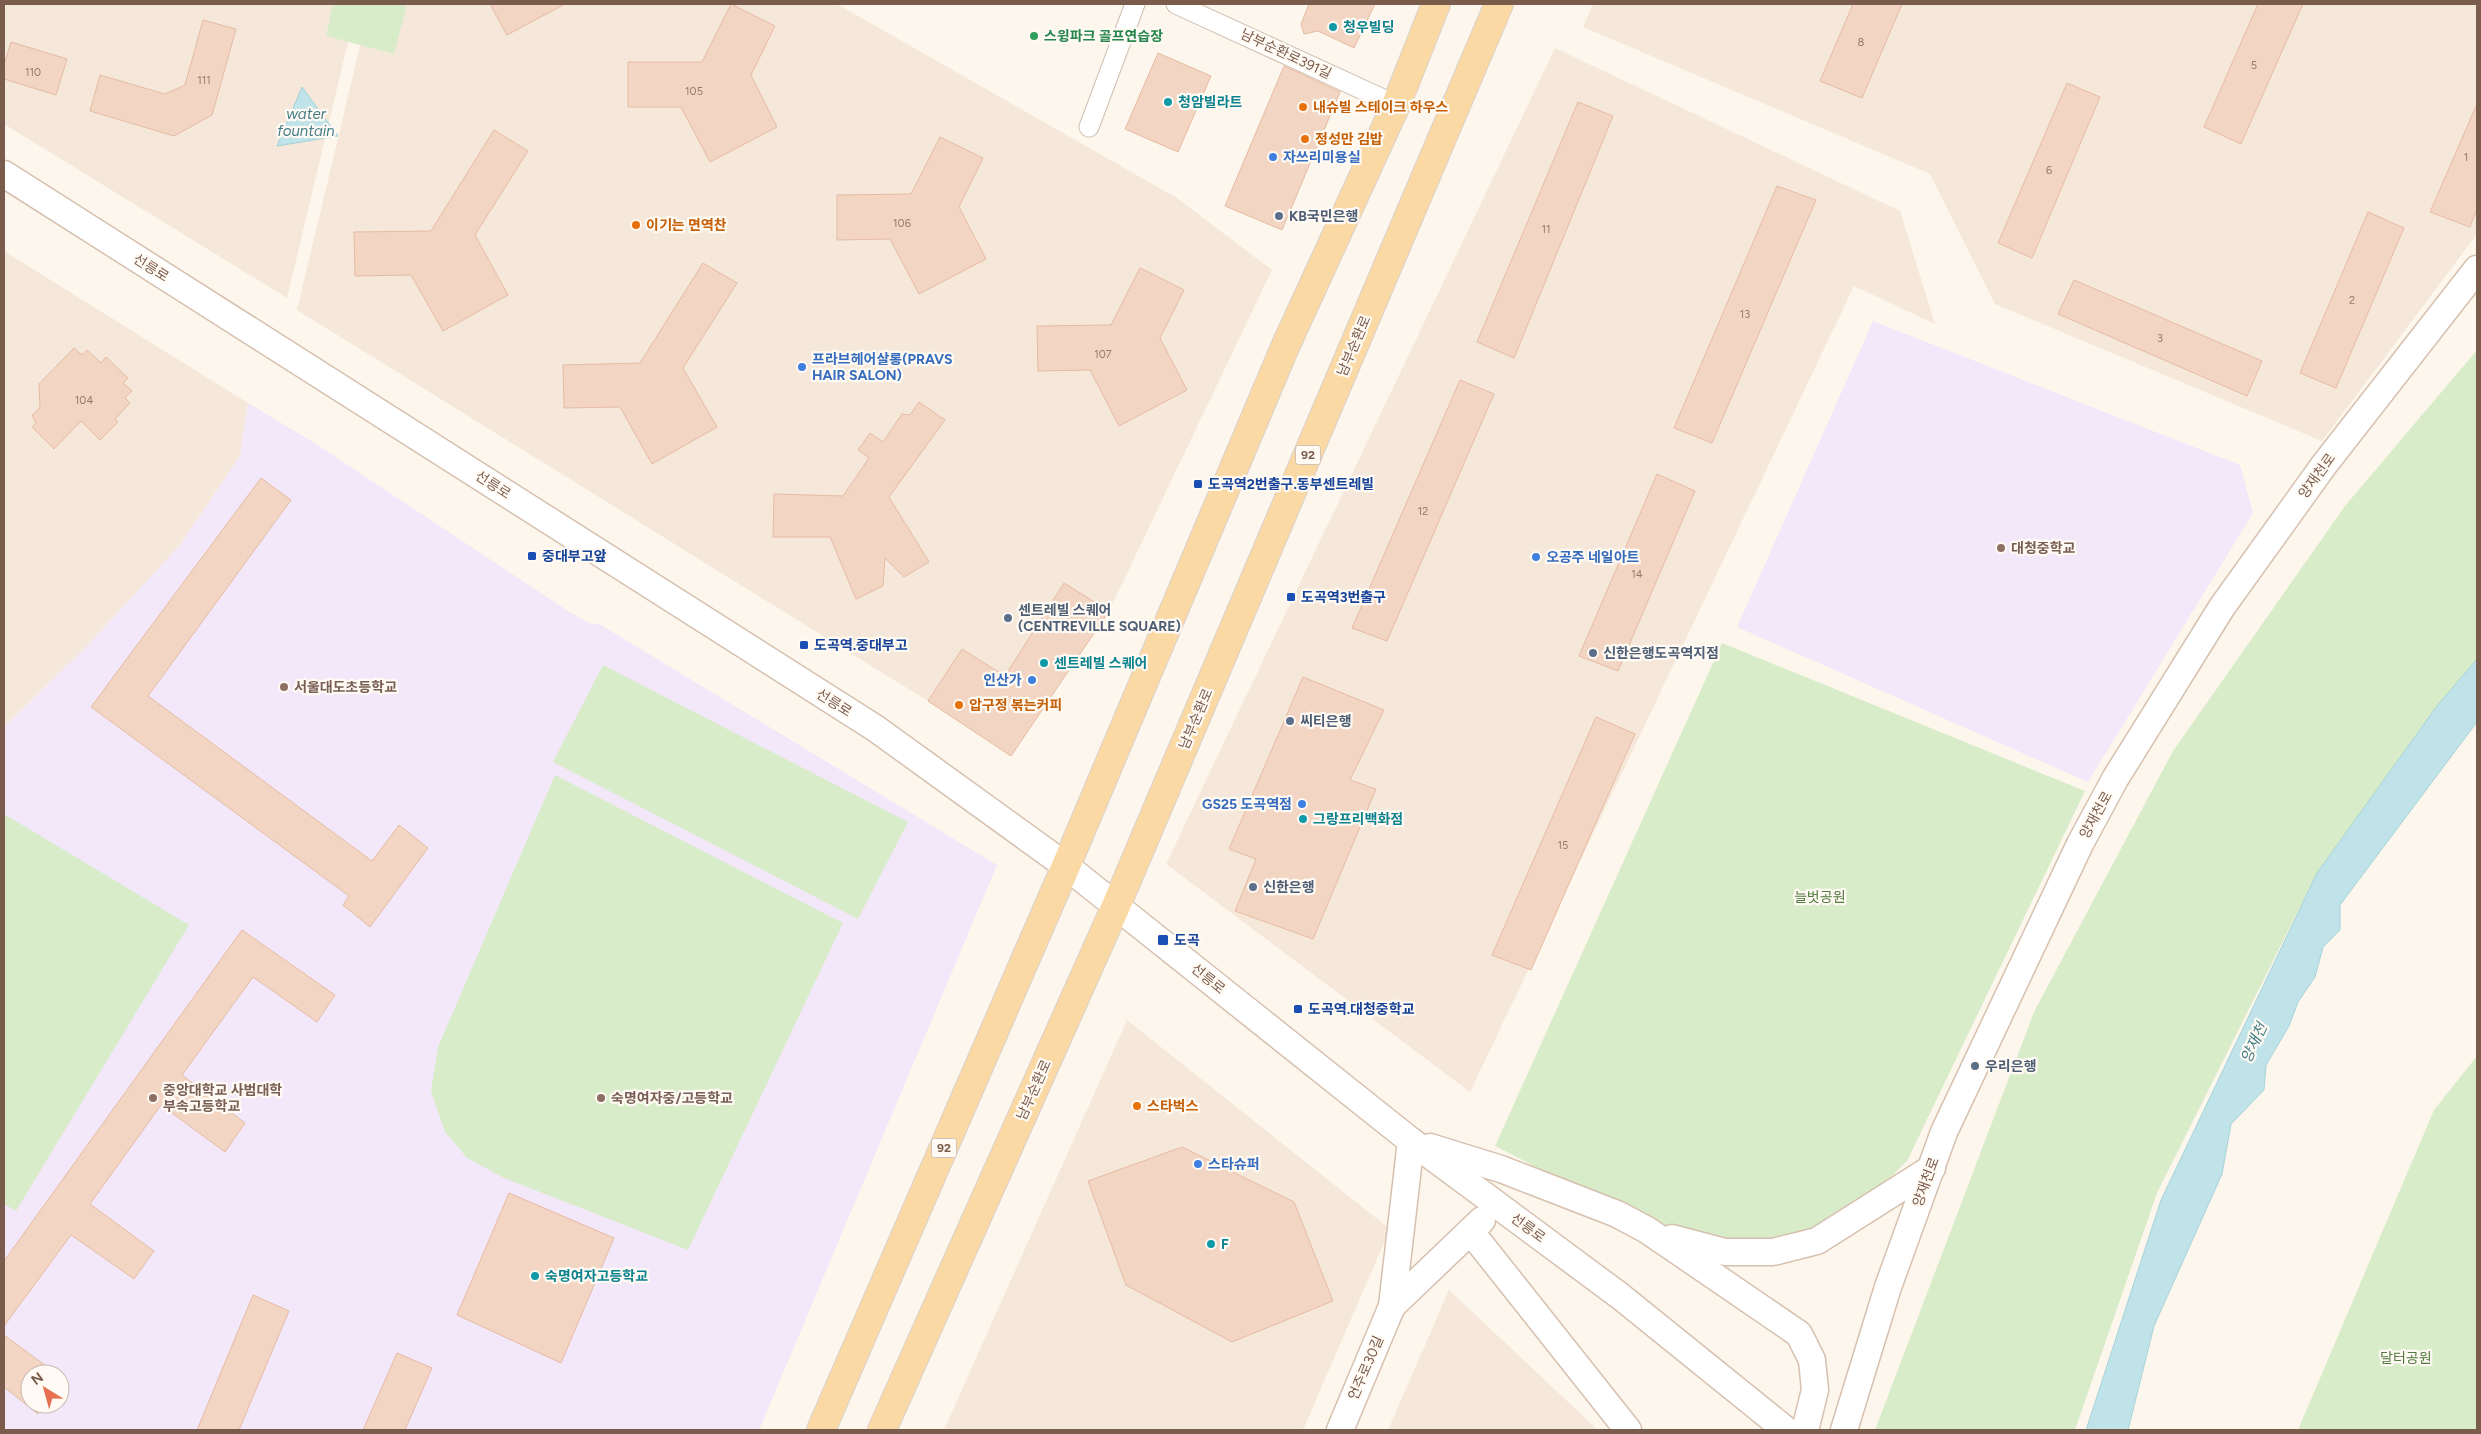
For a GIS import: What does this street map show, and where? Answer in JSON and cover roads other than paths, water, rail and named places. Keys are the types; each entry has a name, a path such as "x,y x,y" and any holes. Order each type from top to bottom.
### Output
{"main road":[{"name":"92","path":"821,1430 1066,866 1285,347 1396,105 1436,4"},
{"name":"남부순환로","path":"882,1430 1116,906 1499,4"}],"street":[{"path":"1089,127 1135,4"},
{"name":"남부순환로391길","path":"1176,4 1396,105"},
{"name":"선릉로","path":"4,174 875,728 1066,866 1411,1141 1620,1296 1786,1430"},
{"name":"양재천로","path":"1844,1430 1888,1287 1944,1132 2080,844 2115,779 2222,607 2324,465 2477,269"},
{"path":"1392,1306 1411,1141 1501,1169 1617,1214 1647,1230 1799,1334 1812,1360 1815,1390 1805,1430"},
{"path":"1647,1230 1686,1243 1725,1252 1773,1252 1817,1241 1932,1168"},
{"path":"1392,1306 1471,1232 1496,1204"},
{"path":"1471,1232 1628,1430"},
{"name":"언주로30길","path":"1340,1430 1392,1306"}],"water":[{"name":"water fountain","path":"302,87 338,136 277,146"},
{"name":"양재천","path":"2477,659 2477,722 2340,905 2340,930 2323,947 2315,977 2298,1002 2289,1026 2266,1065 2264,1090 2231,1124 2222,1174 2154,1326 2128,1430 2086,1430 2161,1200 2317,873 2437,706"}],"place":[{"name":"청우빌딩","path":"1333,27"},
{"name":"스윙파크 골프연습장","path":"1034,36"},
{"name":"청암빌라트","path":"1168,102"},
{"name":"내슈빌 스테이크 하우스","path":"1303,107"},
{"name":"정성만 김밥","path":"1305,139"},
{"name":"자쓰리미용실","path":"1273,157"},
{"name":"KB국민은행","path":"1279,216"},
{"name":"이기는 면역찬","path":"636,225"},
{"name":"프라브헤어살롱(PRAVS HAIR SALON)","path":"802,367"},
{"name":"도곡역2번출구.동부센트레빌","path":"1198,484"},
{"name":"대청중학교","path":"2001,548"},
{"name":"중대부고앞","path":"532,556"},
{"name":"오공주 네일아트","path":"1536,557"},
{"name":"도곡역3번출구","path":"1291,597"},
{"name":"센트레빌 스퀘어 (CENTREVILLE SQUARE)","path":"1008,618"},
{"name":"도곡역.중대부고","path":"804,645"},
{"name":"신한은행도곡역지점","path":"1593,653"},
{"name":"센트레빌 스퀘어","path":"1044,663"},
{"name":"인산가","path":"1032,680"},
{"name":"서울대도초등학교","path":"284,687"},
{"name":"압구정 볶는커피","path":"959,705"},
{"name":"씨티은행","path":"1290,721"},
{"name":"GS25 도곡역점","path":"1302,804"},
{"name":"그랑프리백화점","path":"1303,819"},
{"name":"신한은행","path":"1253,887"},
{"name":"도곡","path":"1163,940"},
{"name":"도곡역.대청중학교","path":"1298,1009"},
{"name":"우리은행","path":"1975,1066"},
{"name":"중앙대학교 사범대학 부속고등학교","path":"153,1098"},
{"name":"숙명여자중/고등학교","path":"601,1098"},
{"name":"스타벅스","path":"1137,1106"},
{"name":"스타슈퍼","path":"1198,1164"},
{"name":"F","path":"1211,1244"},
{"name":"숙명여자고등학교","path":"535,1276"}],"park label":[{"name":"늘벗공원","path":"1820,897"},
{"name":"달터공원","path":"2406,1358"}]}
